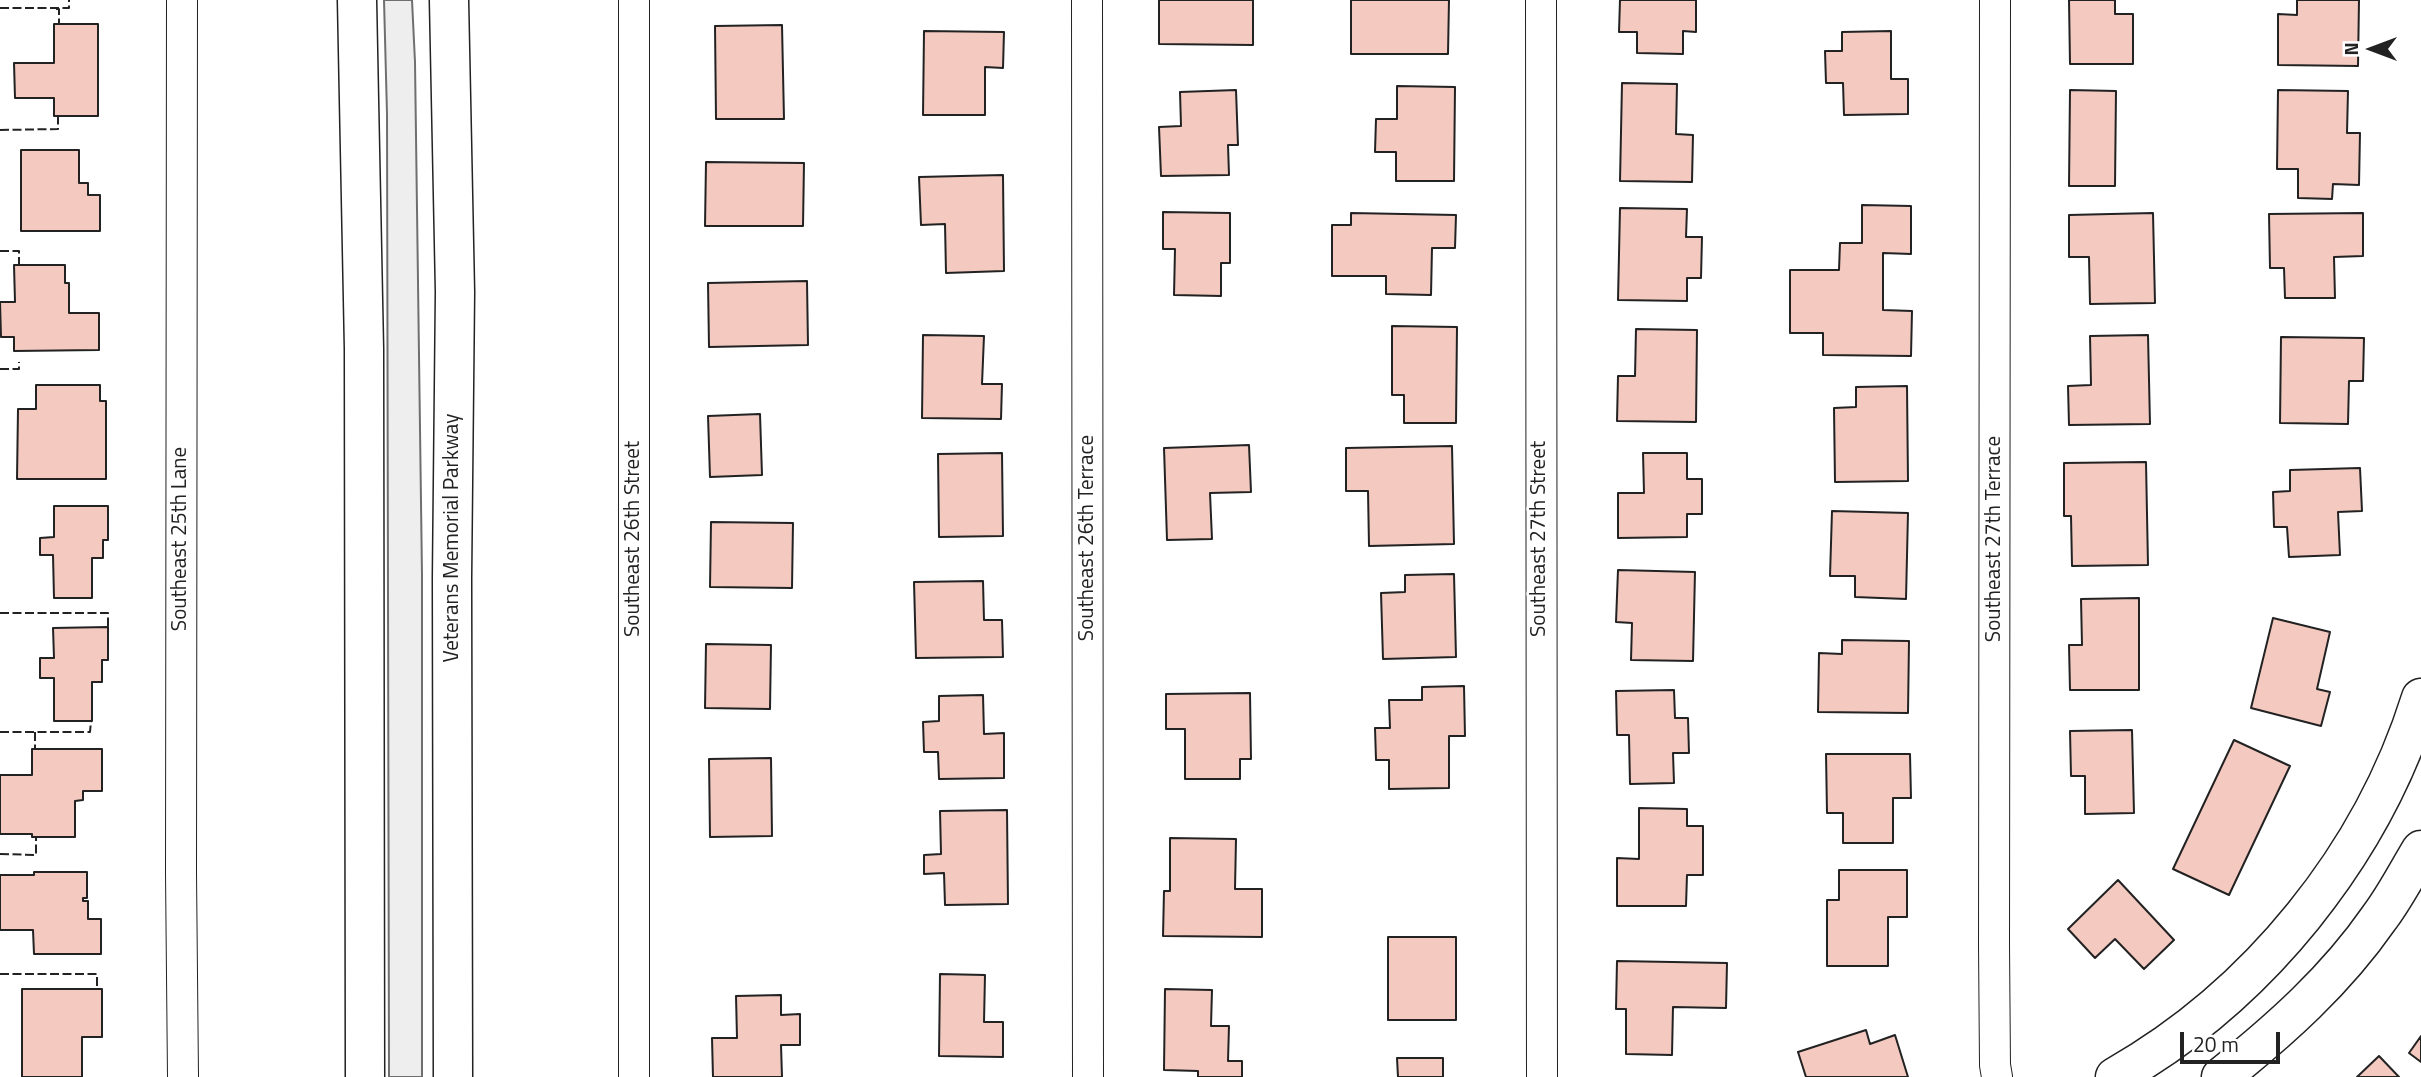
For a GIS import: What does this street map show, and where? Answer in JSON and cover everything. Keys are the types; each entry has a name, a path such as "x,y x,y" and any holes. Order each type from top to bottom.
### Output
{"main road":[{"path":"357,0 364,349 365,1077"},
{"name":"Veterans Memorial Parkway","path":"449,0 455,292 452,578 453,1077"},
{"path":"2115,1077 2190,1027 2242,981 2290,931 2333,876 2365,826 2392,773 2421,698"},
{"path":"2221,1077 2290,1020 2322,988 2380,917 2421,850"},
{"path":"453,964 463,1077"}],"street":[{"name":"Southeast 25th Lane","path":"182,0 183,1077"},
{"name":"Southeast 26th Street","path":"634,0 634,1077"},
{"name":"Southeast 26th Terrace","path":"1087,0 1088,1077"},
{"name":"Southeast 27th Street","path":"1541,0 1542,1077"},
{"name":"Southeast 27th Terrace","path":"1995,0 1994,946 1997,1077"}],"shaded area":[{"path":"384,0 412,0 415,62 422,575 422,1077 389,1077 387,114"}],"building":[{"path":"1159,0 1253,0 1253,45 1159,44"},
{"path":"1351,0 1449,0 1448,54 1351,54"},
{"path":"1620,0 1696,0 1696,32 1683,31 1683,54 1637,53 1637,32 1619,32"},
{"path":"2069,0 2115,0 2115,14 2133,14 2133,64 2070,64"},
{"path":"2297,0 2359,0 2358,66 2278,65 2278,14 2297,15"},
{"path":"54,24 98,24 98,116 54,116 54,98 15,98 14,63 54,63"},
{"path":"782,25 784,119 716,119 715,26"},
{"path":"924,31 1004,32 1003,68 985,67 985,115 923,115"},
{"path":"1891,31 1891,79 1908,79 1908,114 1844,115 1843,83 1826,83 1825,51 1842,51 1842,32"},
{"path":"1622,83 1677,84 1676,134 1693,135 1692,182 1620,181"},
{"path":"1397,86 1455,87 1454,181 1396,181 1396,152 1375,152 1376,119 1397,119"},
{"path":"1236,90 1238,145 1228,145 1229,175 1161,176 1159,127 1181,126 1180,92"},
{"path":"2070,90 2116,91 2115,186 2069,186"},
{"path":"2278,90 2348,91 2347,133 2360,133 2359,185 2333,184 2332,199 2298,198 2298,169 2277,169"},
{"path":"21,150 79,150 79,183 88,183 88,195 100,195 100,231 21,231"},
{"path":"706,162 804,163 803,226 705,226"},
{"path":"1003,175 1004,271 946,273 945,224 921,225 919,177"},
{"path":"1862,205 1911,206 1911,254 1883,253 1883,310 1912,311 1911,356 1823,355 1823,333 1790,333 1790,270 1839,270 1840,243 1862,243"},
{"path":"1620,208 1687,209 1686,237 1702,237 1701,278 1687,278 1687,301 1618,300"},
{"path":"1163,212 1230,213 1230,263 1221,263 1221,296 1174,295 1175,249 1163,249"},
{"path":"1351,213 1456,215 1455,248 1432,248 1431,295 1386,294 1386,276 1332,276 1332,225 1351,225"},
{"path":"2153,213 2155,303 2090,304 2089,257 2069,257 2069,215"},
{"path":"2363,213 2363,256 2334,257 2335,298 2285,298 2284,268 2270,268 2269,214"},
{"path":"14,265 65,265 65,283 69,283 69,313 99,313 99,350 14,351 14,337 1,337 0,302 15,302"},
{"path":"807,281 808,345 709,347 708,283"},
{"path":"1392,326 1457,327 1456,423 1404,423 1404,395 1392,395"},
{"path":"1636,329 1697,330 1696,422 1617,421 1618,376 1635,376"},
{"path":"923,335 984,336 982,384 1002,384 1001,419 922,418"},
{"path":"2148,335 2150,424 2069,425 2068,386 2091,385 2090,336"},
{"path":"2281,337 2364,338 2363,381 2349,381 2348,424 2280,423"},
{"path":"36,385 100,385 100,401 106,401 106,479 17,479 18,409 36,409"},
{"path":"1907,386 1908,481 1835,482 1834,408 1856,407 1856,387"},
{"path":"760,414 762,475 710,477 708,416"},
{"path":"1249,445 1251,492 1210,493 1212,539 1167,540 1164,448"},
{"path":"1452,446 1454,544 1369,546 1368,491 1346,491 1346,448"},
{"path":"1002,453 1003,536 939,537 938,454"},
{"path":"1643,453 1687,453 1687,479 1702,479 1702,514 1687,514 1687,537 1618,538 1618,493 1644,493"},
{"path":"2146,462 2148,565 2072,566 2071,516 2064,516 2064,463"},
{"path":"2360,468 2362,511 2338,512 2340,555 2289,557 2287,527 2274,527 2273,492 2290,491 2290,470"},
{"path":"54,506 108,506 108,540 103,540 103,558 92,558 92,598 54,598 53,555 40,555 40,538 54,537"},
{"path":"1832,511 1908,513 1906,599 1855,597 1855,576 1830,576"},
{"path":"711,522 793,523 792,588 710,587"},
{"path":"1618,570 1695,572 1693,661 1631,660 1632,623 1616,622"},
{"path":"1454,574 1456,657 1383,659 1381,593 1405,592 1405,575"},
{"path":"983,581 984,620 1002,620 1003,657 916,658 914,582"},
{"path":"2139,598 2139,690 2070,690 2069,645 2082,645 2081,599"},
{"path":"2273,618 2330,632 2317,689 2330,692 2321,726 2251,708"},
{"path":"108,627 108,660 102,660 102,682 92,682 92,721 54,721 54,678 40,678 40,658 54,658 53,628"},
{"path":"1842,640 1909,641 1908,713 1818,712 1819,653 1842,654"},
{"path":"706,644 771,645 770,709 705,708"},
{"path":"1464,686 1465,736 1449,736 1449,788 1389,789 1389,760 1376,760 1375,728 1390,728 1389,700 1422,700 1422,687"},
{"path":"1674,690 1675,718 1688,718 1689,753 1673,753 1674,783 1630,784 1629,735 1617,735 1616,691"},
{"path":"1250,693 1251,759 1240,759 1240,779 1185,779 1185,729 1166,729 1166,694"},
{"path":"983,695 984,734 1004,733 1004,778 939,779 938,752 924,752 923,722 939,721 939,696"},
{"path":"2132,730 2134,813 2085,814 2085,776 2071,776 2070,731"},
{"path":"2234,740 2290,766 2229,895 2173,869"},
{"path":"32,749 102,749 102,791 83,791 83,800 75,801 75,837 0,834 0,775 32,775"},
{"path":"1826,754 1910,754 1911,798 1893,798 1893,843 1843,843 1843,813 1827,813"},
{"path":"771,758 772,836 710,837 709,759"},
{"path":"1639,808 1687,809 1687,826 1703,826 1703,875 1687,875 1686,906 1617,906 1617,858 1639,859"},
{"path":"1007,810 1008,904 945,905 944,873 924,874 924,855 941,854 940,811"},
{"path":"1170,838 1236,839 1235,889 1262,889 1262,937 1163,936 1164,891 1170,891"},
{"path":"1839,870 1907,870 1907,917 1888,917 1888,966 1827,966 1827,900 1839,900"},
{"path":"34,872 87,872 87,898 83,898 83,901 88,901 88,919 101,919 101,954 34,954 33,930 0,930 0,875 34,875"},
{"path":"2118,880 2174,940 2144,969 2115,939 2095,958 2068,929"},
{"path":"1388,937 1456,937 1456,1020 1388,1020"},
{"path":"1617,961 1727,963 1726,1008 1673,1007 1672,1055 1626,1054 1626,1009 1616,1009"},
{"path":"940,974 985,975 984,1022 1003,1022 1003,1057 939,1056"},
{"path":"22,989 102,989 102,1037 82,1037 82,1077 22,1077"},
{"path":"1165,989 1212,990 1211,1026 1229,1026 1228,1061 1242,1061 1242,1077 1198,1077 1198,1071 1164,1070"},
{"path":"781,995 781,1015 800,1014 800,1045 781,1045 782,1077 713,1077 712,1038 737,1038 736,996"},
{"path":"1866,1030 1870,1044 1895,1035 1908,1077 1806,1077 1798,1052"},
{"path":"2421,1036 2421,1062 2409,1053"},
{"path":"2379,1056 2399,1077 2357,1077"},
{"path":"1397,1058 1443,1058 1443,1077 1398,1077"}],"fence":[{"path":"0,8 69,8 69,0"},
{"path":"56,9 59,9 59,24"},
{"path":"0,130 58,129 58,116"},
{"path":"0,251 19,251 19,265"},
{"path":"0,369 19,369 19,362"},
{"path":"0,613 108,613 108,627"},
{"path":"0,732 90,732 91,721"},
{"path":"35,732 35,749"},
{"path":"0,854 36,855 36,837"},
{"path":"0,974 97,974 97,989"}]}
